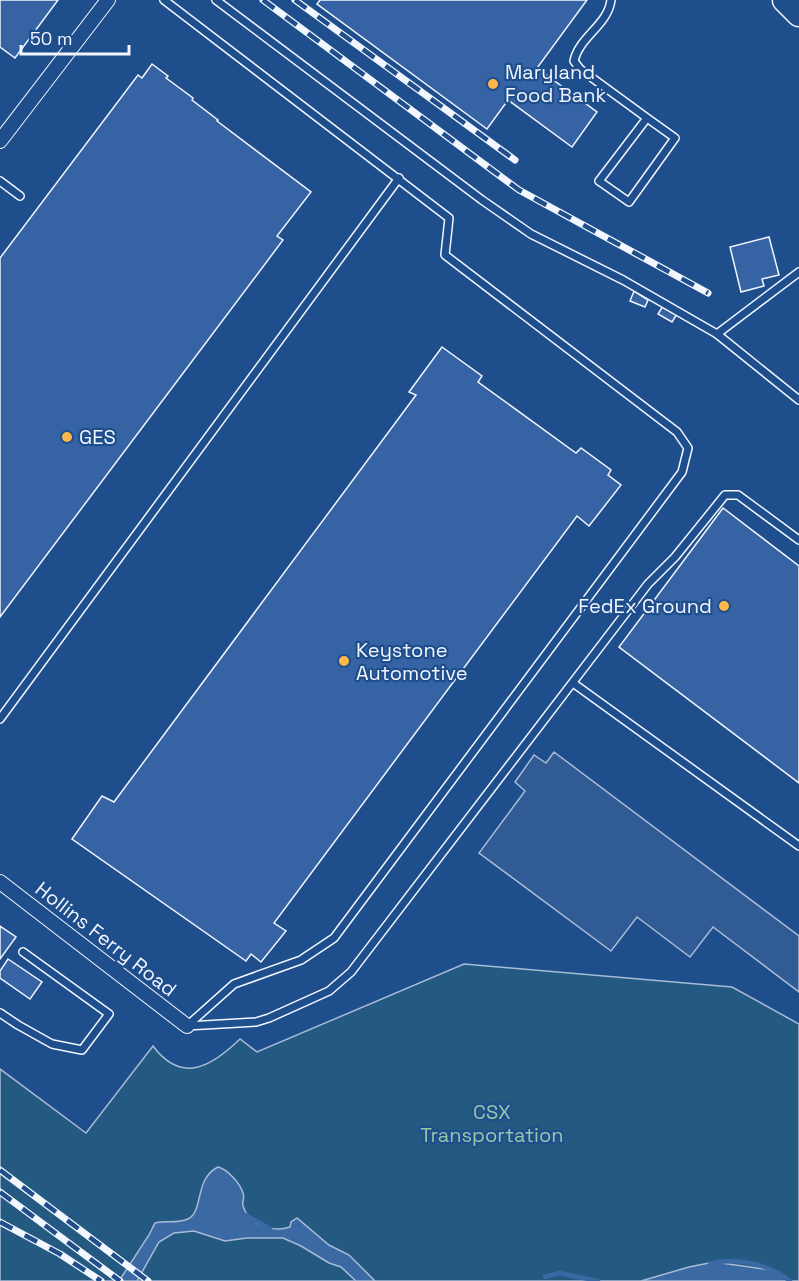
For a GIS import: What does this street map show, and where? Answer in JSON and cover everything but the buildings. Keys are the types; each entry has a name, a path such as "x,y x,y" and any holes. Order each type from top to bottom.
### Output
{"highway":[{"path":"785,0 799,14"}],"street":[{"path":"0,141 108,0"},
{"name":"Hollins Ferry Road","path":"0,882 187,1026"}],"lane":[{"path":"164,0 449,218 445,255 677,432 688,448 682,472 334,938 301,960 234,984 187,1026"},
{"path":"216,0 472,193 531,234 622,280 717,334 799,400"},
{"path":"611,0 610,12 576,52 574,61 580,69 675,138 629,202 599,181 647,118"},
{"path":"0,719 399,178"},
{"path":"0,181 20,196"},
{"path":"717,334 799,272"},
{"path":"187,1026 255,1022 269,1018 338,985 351,972 648,584 675,557 725,495 738,495 799,540"},
{"path":"573,683 799,846"},
{"path":"0,1013 52,1044 82,1050 109,1014 23,952"}],"green space":[{"name":"CSX Transportation","path":"464,964 732,987 799,1024 799,1281 0,1281 0,1069 86,1133 153,1046 164,1058 175,1065 186,1068 208,1063 240,1039 257,1052"}],"shaded area":[{"path":"554,752 799,936 799,992 713,927 690,957 637,917 611,951 479,853 525,791 515,782 534,755 546,763"},
{"path":"218,1167 229,1173 239,1185 244,1195 243,1206 246,1213 256,1223 269,1228 283,1229 290,1227 291,1222 297,1218 329,1245 349,1255 375,1281 356,1281 341,1267 283,1238 247,1238 225,1241 194,1231 174,1233 159,1242 137,1281 119,1281 155,1223 175,1222 188,1219 193,1215 205,1179"},
{"path":"714,1262 771,1270 792,1281 641,1281"}],"waterway":[{"path":"246,1215 270,1229"},
{"path":"710,1264 730,1261 763,1266 790,1281"},
{"path":"545,1277 559,1273 598,1281"}],"railway":[{"path":"263,0 519,190 708,293"},
{"path":"295,0 515,160"},
{"path":"0,1170 148,1281"},
{"path":"0,1192 120,1281"},
{"path":"0,1222 60,1254 101,1281"}],"place":[{"name":"Maryland Food Bank","path":"493,84"},
{"name":"GES","path":"67,437"},
{"name":"FedEx Ground","path":"724,606"},
{"name":"Keystone Automotive","path":"344,661"}]}
